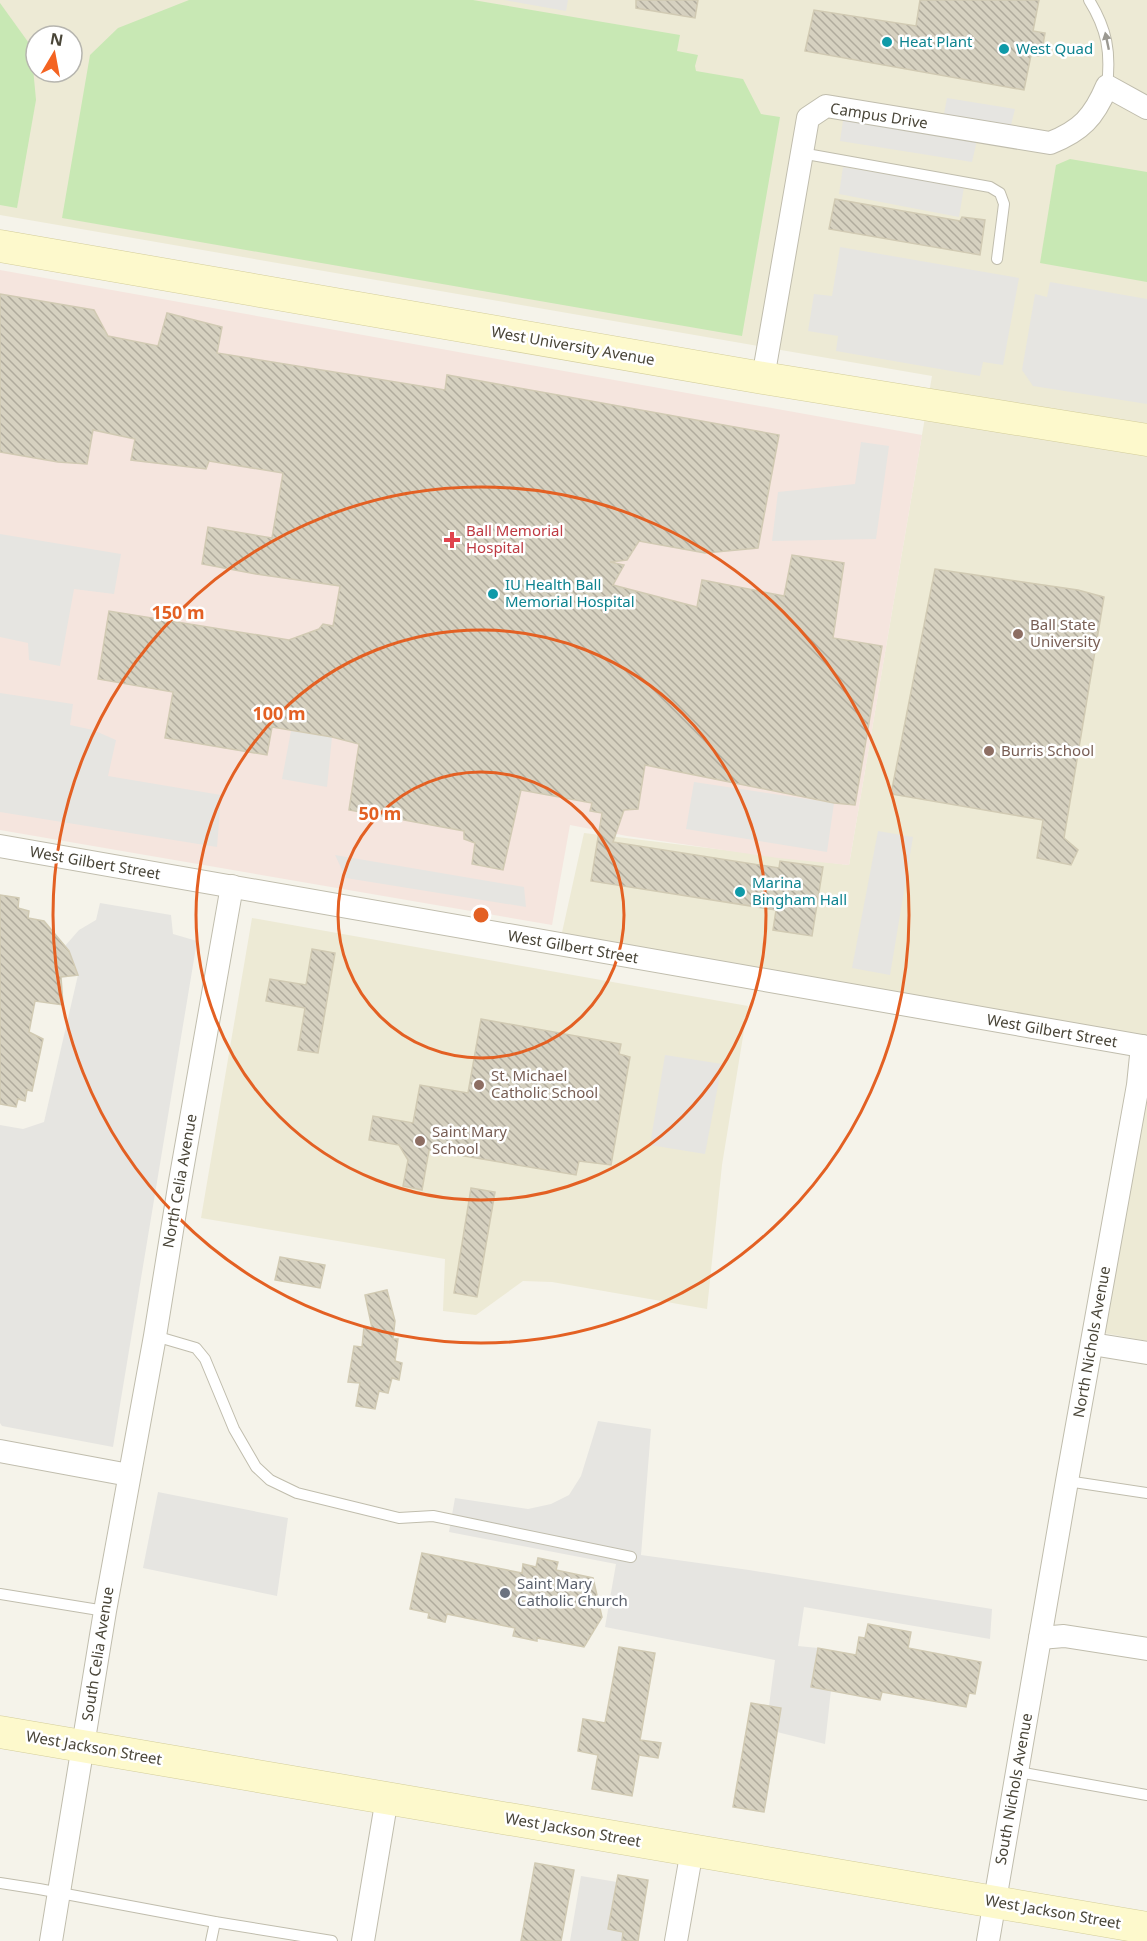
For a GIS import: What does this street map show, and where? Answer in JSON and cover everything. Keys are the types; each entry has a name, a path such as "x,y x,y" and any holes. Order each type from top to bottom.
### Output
{"main road":[{"name":"West University Avenue","path":"0,246 763,378 1147,440"},
{"name":"West Jackson Street","path":"0,1732 1147,1928"}],"street":[{"path":"1107,86 1147,108"},
{"name":"Campus Drive","path":"763,378 808,118 826,106 1050,143 1066,137 1086,122 1099,105 1107,86"},
{"name":"West Gilbert Street","path":"0,846 1144,1047"},
{"name":"North Celia Avenue","path":"129,1475 232,886"},
{"name":"North Nichols Avenue","path":"1040,1638 1144,1047"},
{"path":"1092,1344 1147,1353"},
{"path":"0,1451 129,1475"},
{"name":"South Celia Avenue","path":"51,1941 129,1475"},
{"path":"1040,1638 1064,1636 1147,1649"},
{"name":"South Nichols Avenue","path":"988,1941 1040,1638"},
{"path":"363,1941 387,1798"},
{"path":"676,1941 692,1850"}],"lane":[{"path":"1089,0 1103,24 1109,49 1107,86"},
{"path":"801,153 990,187 1000,194 1004,204 996,259"},
{"path":"155,1336 196,1348 205,1359 234,1429 256,1467 270,1480 297,1492 399,1518 433,1516 632,1557"},
{"path":"1067,1480 1147,1493"},
{"path":"0,1594 105,1611"},
{"path":"1018,1772 1147,1795"},
{"path":"0,1883 332,1941"},
{"path":"211,1941 214,1922"}],"shaded area":[{"name":"Ball State University","path":"0,0 1147,0 1147,1040 561,937 584,833 849,865 932,376 0,215"},
{"path":"504,0 568,0 566,11"},
{"path":"947,98 1015,109 1009,133 980,127 972,162 840,141 844,114 941,130"},
{"path":"843,167 964,187 959,217 839,194"},
{"path":"840,247 1019,278 1003,365 983,362 980,376 836,351 838,336 808,331 814,294 832,296"},
{"name":"Ball Memorial Hospital","path":"0,270 922,435 849,865 778,858 627,836 570,825 552,925 0,830"},
{"path":"1050,282 1147,299 1147,404 1033,386 1022,370 1035,294 1047,297"},
{"path":"861,442 889,446 876,539 772,541 778,492 855,484"},
{"path":"0,534 121,554 114,594 74,589 60,666 29,660 28,643 0,637"},
{"path":"0,693 73,704 70,725 93,730 116,740 108,776 221,795 217,847 0,812"},
{"path":"291,731 332,737 327,787 282,779"},
{"path":"694,782 834,803 827,852 686,829"},
{"path":"878,831 913,837 890,975 852,968"},
{"path":"335,855 524,887 526,907 346,878"},
{"path":"100,903 171,915 173,934 197,941 113,1447 2,1426 0,1423 0,1125 23,1129 44,1122 78,975 65,946 79,930 96,920"},
{"name":"St. Michael Catholic School","path":"252,918 748,1006 722,1165 707,1309 552,1282 523,1281 476,1315 443,1311 445,1259 201,1218"},
{"path":"665,1055 722,1064 705,1154 650,1145"},
{"path":"1147,1094 1147,1341 1104,1333"},
{"path":"598,1421 651,1429 641,1555 992,1609 990,1639 804,1607 798,1646 818,1648 811,1686 831,1690 825,1744 777,1732 781,1708 769,1706 775,1660 605,1627 616,1564 449,1532 455,1498 528,1509 551,1504 569,1495 581,1476"},
{"path":"158,1492 288,1518 277,1596 143,1568"},
{"path":"581,1876 617,1882 609,1929 623,1932 622,1941 570,1941"}],"green space":[{"path":"189,0 473,0 680,35 677,51 698,55 696,71 743,79 761,114 780,117 742,336 62,218 90,55 118,28"},
{"path":"0,3 24,36 24,84 35,84 36,100 17,208 0,205"},
{"path":"1070,159 1147,172 1147,282 1040,263 1056,165"}],"building":[{"path":"636,0 698,0 695,18 636,8"},
{"name":"Heat Plant","path":"920,0 1039,0 1033,31 1045,33 1041,56 1031,55 1024,90 805,51 814,10 916,26"},
{"path":"835,199 960,221 962,217 985,220 980,255 829,229"},
{"name":"IU Health Ball Memorial Hospital","path":"0,294 94,310 108,336 158,346 167,313 222,327 217,353 445,390 447,375 779,435 758,548 705,553 639,541 627,560 610,562 624,565 613,585 697,607 702,580 784,596 792,555 844,563 833,638 882,646 855,805 834,803 645,765 638,809 624,810 613,842 779,868 780,861 823,867 812,936 773,930 776,910 591,881 602,813 590,811 592,803 521,790 503,870 472,864 475,843 464,839 464,831 349,810 359,744 272,727 267,755 165,738 173,692 98,679 109,611 289,640 319,629 323,624 333,626 340,586 202,564 208,527 272,538 283,473 209,461 206,469 131,460 135,439 93,430 87,464 58,462 0,452"},
{"name":"Burris School","path":"935,569 1078,590 1104,597 1064,838 1078,850 1071,865 1037,858 1043,820 891,794"},
{"path":"0,895 19,898 18,908 29,911 28,918 44,921 69,951 78,975 61,977 63,1005 35,1001 29,1032 43,1039 32,1091 27,1090 25,1101 18,1099 16,1107 0,1104"},
{"path":"312,949 335,953 318,1053 298,1050 305,1008 266,1001 270,979 306,985"},
{"path":"481,1019 621,1044 619,1054 630,1057 611,1165 579,1161 576,1175 429,1150 422,1190 403,1186 408,1160 399,1145 369,1140 373,1116 413,1123 420,1085 468,1093"},
{"path":"471,1188 495,1192 477,1297 454,1293"},
{"path":"280,1257 325,1265 320,1288 275,1280"},
{"path":"387,1290 395,1321 393,1339 398,1339 395,1361 402,1363 399,1380 392,1378 388,1393 379,1391 375,1409 356,1406 360,1383 348,1382 354,1346 362,1347 364,1327 372,1328 365,1295"},
{"name":"Saint Mary Catholic Church","path":"422,1553 522,1573 523,1564 536,1567 538,1558 558,1562 556,1570 593,1578 602,1617 584,1647 513,1636 515,1628 447,1614 445,1622 428,1618 429,1613 410,1609"},
{"path":"868,1624 911,1632 908,1648 981,1662 975,1694 969,1693 966,1707 882,1692 880,1700 811,1687 818,1648 856,1655 859,1637 865,1638"},
{"path":"619,1647 655,1653 640,1740 661,1743 658,1758 639,1755 632,1796 592,1789 598,1755 578,1751 583,1719 605,1723"},
{"path":"751,1703 781,1708 764,1812 733,1807"},
{"path":"535,1863 574,1870 561,1941 521,1941"},
{"path":"618,1875 648,1880 638,1941 622,1941 623,1932 608,1929"}],"place":[{"name":"Heat Plant","path":"887,42"},
{"name":"West Quad","path":"1004,49"},
{"name":"Ball Memorial Hospital","path":"452,540"},
{"name":"IU Health Ball Memorial Hospital","path":"493,594"},
{"name":"Ball State University","path":"1018,634"},
{"name":"Burris School","path":"989,751"},
{"name":"Marina Bingham Hall","path":"740,892"},
{"name":"St. Michael Catholic School","path":"479,1085"},
{"name":"Saint Mary School","path":"420,1141"},
{"name":"Saint Mary Catholic Church","path":"505,1593"}]}
